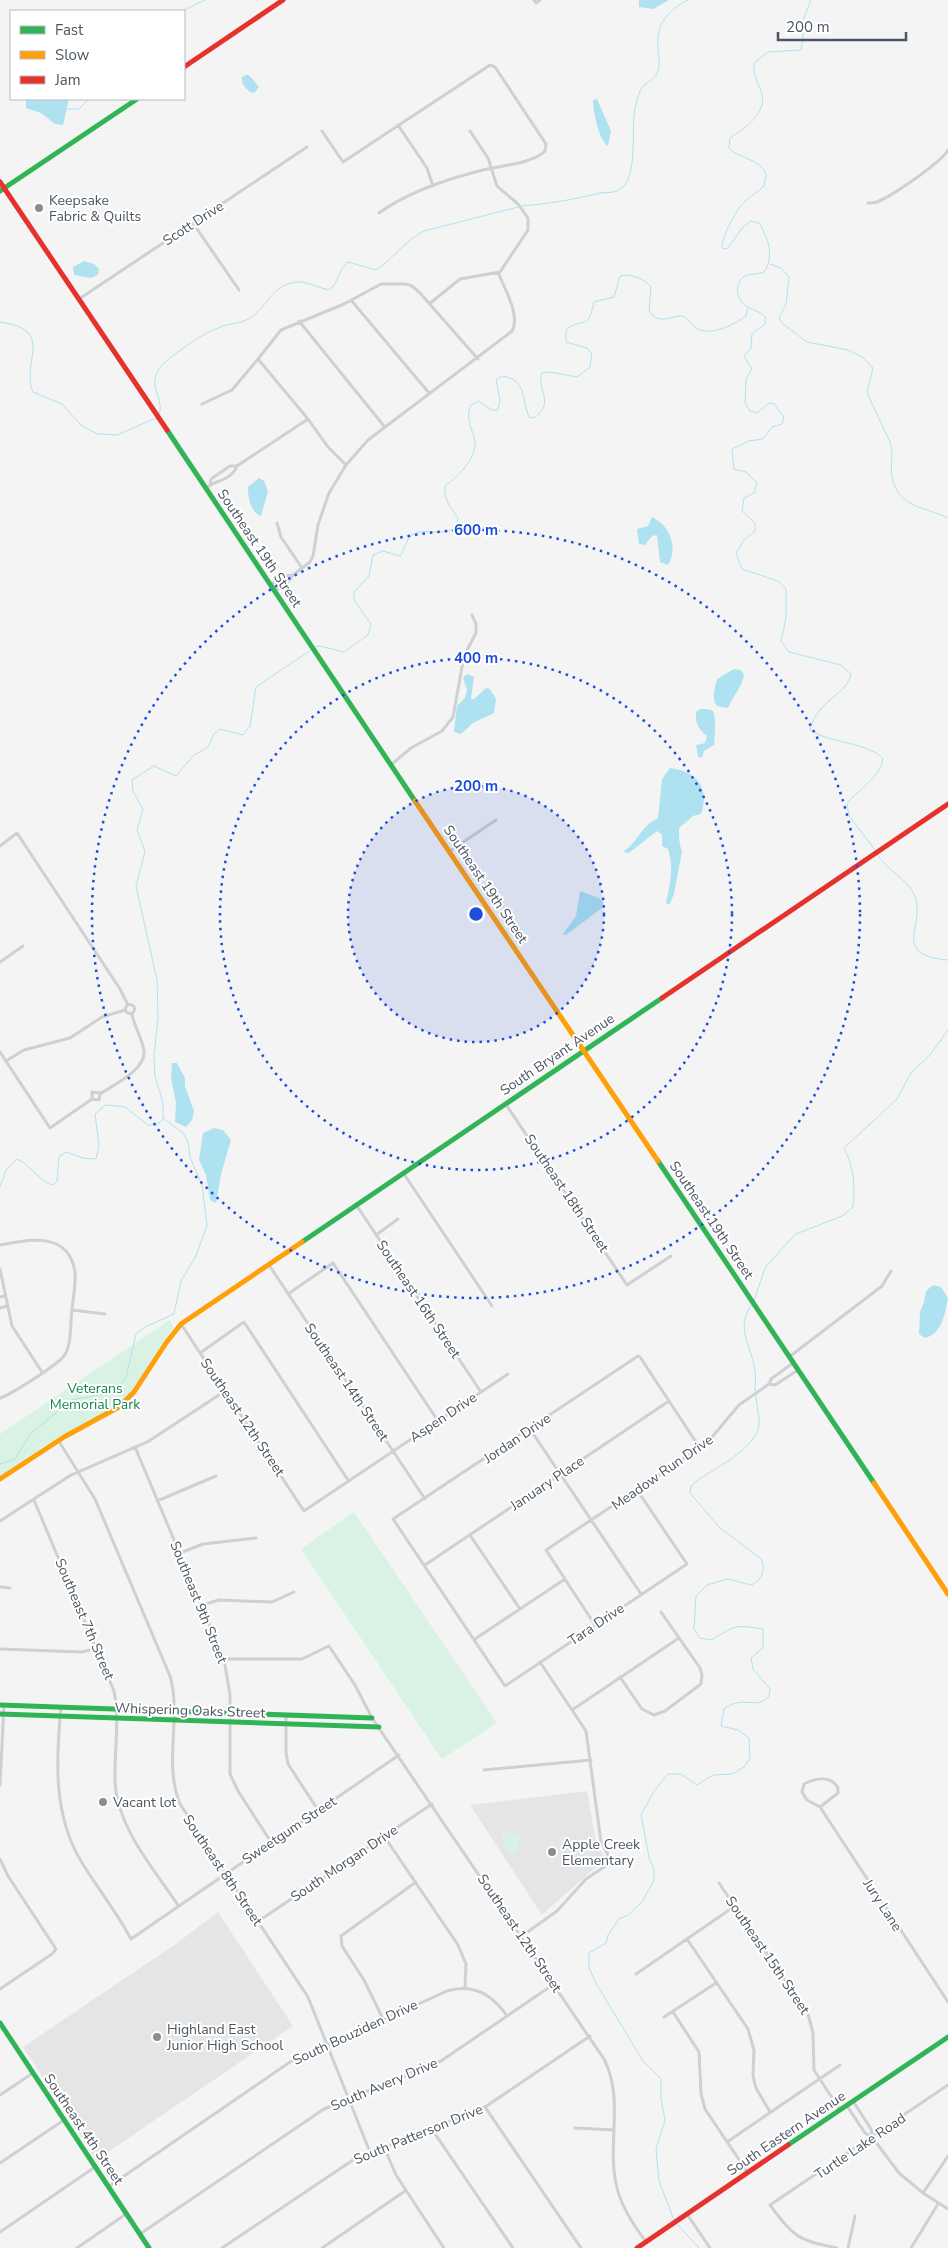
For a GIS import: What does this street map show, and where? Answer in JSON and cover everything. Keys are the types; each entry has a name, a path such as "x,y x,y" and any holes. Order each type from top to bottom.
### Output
{"street":[{"path":"535,1 540,0"},
{"path":"185,66 280,1"},
{"path":"322,131 343,162 486,66 493,66 543,139 546,148 543,154 535,158 491,168 433,186 411,194 379,213"},
{"path":"2,190 136,100"},
{"path":"398,126 427,168 433,186"},
{"path":"430,304 460,279 498,272 505,266 528,230 529,222 518,204 497,186 488,158 470,131"},
{"name":"Scott Drive","path":"79,299 307,147"},
{"path":"868,203 878,202 903,186 939,161 948,150"},
{"name":"Southeast 19th Street","path":"0,182 2,190 79,299 163,424 208,486 275,591 948,1594"},
{"path":"193,223 239,290"},
{"path":"275,591 288,582 313,556 323,509 329,493 346,465 368,440 384,426 506,338 515,325 512,308 498,272"},
{"path":"202,404 223,396 232,390 281,330 351,300 381,284 396,283 412,286 478,359"},
{"path":"351,300 429,393"},
{"path":"299,321 384,426"},
{"path":"258,359 308,419 333,453 346,465"},
{"path":"208,486 215,485 235,471 237,466 308,419"},
{"path":"208,486 211,479 230,466 237,466"},
{"path":"277,524 281,537 302,568"},
{"path":"271,584 284,576 293,575"},
{"path":"392,764 411,748 442,731 453,717 464,656 476,633 476,624 472,616"},
{"name":"South Bryant Avenue","path":"0,1479 58,1440 101,1420 124,1403 143,1380 164,1342 181,1324 948,804"},
{"path":"450,851 496,820"},
{"path":"0,846 17,834 120,989 128,1005 134,1007 132,1014 144,1051 143,1060 135,1070 100,1094 99,1100 92,1099 50,1128 0,1052"},
{"path":"0,962 23,946"},
{"path":"6,1061 24,1050 70,1038 106,1016 125,1010 128,1005"},
{"path":"125,1010 132,1014"},
{"path":"92,1099 91,1096 94,1092 100,1094"},
{"name":"Southeast 18th Street","path":"505,1103 628,1285 671,1256"},
{"path":"404,1174 492,1306"},
{"name":"Southeast 16th Street","path":"357,1206 481,1392"},
{"path":"376,1234 398,1219"},
{"path":"0,1245 33,1238 59,1246 72,1262 75,1278 66,1352 58,1361 0,1398"},
{"path":"288,1294 333,1263 438,1421"},
{"name":"Southeast 14th Street","path":"269,1265 425,1499"},
{"path":"0,1269 12,1326 42,1372"},
{"path":"789,1357 882,1286 891,1271"},
{"path":"0,1297 5,1296"},
{"path":"0,1308 7,1306"},
{"path":"72,1310 105,1314"},
{"path":"200,1353 244,1322 348,1480"},
{"name":"Southeast 12th Street","path":"181,1324 304,1511"},
{"name":"Jordan Drive","path":"425,1564 393,1519 639,1356 669,1402"},
{"name":"Meadow Run Drive","path":"769,1385 771,1379 794,1363"},
{"name":"Meadow Run Drive","path":"565,1579 546,1550 700,1448 713,1438 731,1414 749,1398 769,1385 775,1385 798,1370"},
{"name":"Aspen Drive","path":"304,1511 508,1374"},
{"path":"0,1521 77,1471 160,1435 225,1391"},
{"path":"669,1402 700,1448"},
{"name":"January Place","path":"425,1564 669,1402"},
{"path":"530,1429 641,1594"},
{"name":"Southeast 8th Street","path":"58,1440 95,1499 169,1670 174,1694 172,1774 176,1794 188,1819 305,1993 328,2044 370,2152"},
{"name":"Southeast 9th Street","path":"135,1447 224,1659 230,1685 228,1762 231,1778 271,1842"},
{"path":"157,1501 216,1476"},
{"name":"Tara Drive","path":"475,1639 505,1686 687,1564 637,1490"},
{"name":"Southeast 7th Street","path":"34,1500 114,1691 117,1709 115,1785 119,1806 129,1831 178,1905"},
{"path":"470,1534 520,1609"},
{"path":"180,1553 203,1544 256,1538"},
{"path":"425,1564 475,1639 565,1579 595,1625"},
{"path":"0,1588 10,1588"},
{"path":"202,1605 219,1600 272,1602 294,1592"},
{"path":"620,1677 642,1709 651,1714 665,1711 696,1689 702,1681 700,1668 661,1612"},
{"path":"572,1710 679,1638"},
{"name":"Southeast 12th Street","path":"224,1659 302,1659 329,1646 355,1685 372,1718 590,2036 607,2065 612,2081 615,2105 613,2154 617,2187 627,2213 646,2242"},
{"path":"0,1649 82,1652 97,1648"},
{"path":"540,1662 586,1732 601,1842 612,1862"},
{"path":"0,1785 2,1705"},
{"name":"Whispering Oaks Street","path":"2,1705 372,1718"},
{"path":"61,1716 62,1707"},
{"name":"Whispering Oaks Street","path":"2,1714 379,1728"},
{"path":"286,1715 286,1753 288,1764 318,1810"},
{"name":"Sweetgum Street","path":"61,1716 59,1794 65,1826 81,1862 131,1939 399,1755"},
{"path":"484,1770 591,1760"},
{"name":"Jury Lane","path":"820,1807 838,1792 838,1788 832,1780 811,1780 802,1788 802,1792 807,1800 820,1807 948,2002"},
{"name":"South Morgan Drive","path":"257,1922 432,1804"},
{"path":"384,1836 462,1952 466,1969 465,1987 488,1995 507,2016"},
{"path":"522,1936 552,1915 578,1886 619,1857"},
{"path":"0,1859 8,1876 56,1949 52,1954 0,1989"},
{"path":"382,2019 364,1980 342,1946 340,1938 348,1928 416,1882"},
{"name":"Southeast 15th Street","path":"719,1883 808,2014 813,2032 813,2066 819,2079 840,2110"},
{"path":"636,1974 735,1906"},
{"path":"687,1940 750,2034 754,2050 756,2088 770,2112"},
{"path":"664,2017 716,1982"},
{"name":"South Avery Drive","path":"140,2234 324,2109 349,2097 440,2061 554,1984"},
{"name":"South Bouziden Drive","path":"108,2187 290,2062 446,1990 465,1987"},
{"path":"673,2012 699,2052 703,2104 748,2173"},
{"name":"Southeast 4th Street","path":"0,2023 149,2248"},
{"name":"South Patterson Drive","path":"222,2248 353,2160 485,2107 590,2036"},
{"name":"South Eastern Avenue","path":"638,2248 948,2038"},
{"path":"727,2142 840,2065"},
{"path":"0,2095 33,2073"},
{"name":"Turtle Lake Road","path":"837,2248 809,2242 797,2237 786,2227 770,2205 948,2085"},
{"path":"853,2102 871,2129 872,2137"},
{"path":"847,2106 894,2168 923,2193 948,2209"},
{"path":"485,2107 581,2248"},
{"path":"0,2164 64,2120"},
{"path":"431,2128 513,2248"},
{"path":"575,2128 614,2130"},
{"path":"384,2147 393,2170 444,2248"},
{"path":"923,2193 948,2156"},
{"path":"0,2232 95,2167"},
{"path":"322,2248 406,2191"},
{"path":"911,2248 938,2204"},
{"path":"77,2248 126,2214"},
{"path":"687,2214 710,2248"},
{"path":"848,2248 855,2216"}],"shaded area":[{"name":"Apple Creek Elementary","path":"587,1791 596,1842 604,1856 604,1860 542,1915 470,1805"},
{"name":"Highland East Junior High School","path":"218,1912 293,2026 96,2160 23,2047 173,1946"}],"green space":[{"name":"Veterans Memorial Park","path":"170,1320 174,1327 136,1387 123,1401 99,1417 48,1444 0,1477 0,1434"},
{"path":"354,1512 497,1723 442,1759 301,1549"},
{"path":"508,1831 512,1835 520,1833 518,1843 520,1848 513,1855 506,1848 501,1835"}],"water":[{"path":"639,0 669,0 653,9 639,7"},
{"path":"249,75 259,87 254,93 249,91 244,85 242,77"},
{"path":"597,99 611,131 608,146 599,132 595,118 593,100"},
{"path":"26,100 69,100 63,125 55,124 41,113 26,108"},
{"path":"84,261 94,264 99,269 98,275 91,278 74,275 73,267"},
{"path":"259,478 264,481 268,491 261,516 252,508 248,491 248,487"},
{"path":"652,517 663,525 670,537 673,551 668,565 660,562 657,535 652,536 645,545 639,544 637,529 648,526"},
{"path":"734,669 741,670 744,675 741,684 728,708 717,706 714,696 717,679"},
{"path":"467,674 474,677 471,699 474,699 486,688 490,689 496,699 494,713 473,723 461,734 454,732 457,706 465,698 467,690 463,678"},
{"path":"700,709 713,711 715,721 714,745 704,751 702,758 698,757 696,745 705,743 707,736 701,731 697,723 696,712"},
{"path":"670,768 688,773 694,777 699,782 704,796 701,814 693,816 679,828 682,851 674,894 669,905 666,903 671,863 668,849 662,846 662,835 657,831 629,853 623,852 629,848 647,826 658,818 662,779"},
{"path":"580,891 599,898 603,902 602,908 566,935 563,934 576,916"},
{"path":"172,1063 177,1063 185,1078 185,1086 194,1111 192,1120 186,1127 175,1122 176,1103 171,1078"},
{"path":"214,1128 223,1130 231,1140 221,1174 216,1203 210,1200 206,1175 199,1160 203,1133"},
{"path":"933,1285 941,1287 948,1298 939,1328 931,1336 925,1338 919,1334 920,1312 926,1291"}],"waterway":[{"path":"184,10 205,0"},
{"path":"522,206 559,202 612,192 619,190 627,182 632,164 636,104 641,89 655,77 658,70 658,39 661,25 669,13 688,0"},
{"path":"811,0 802,23 803,38 801,50 768,52 754,63 755,74 763,99 762,106 754,119 730,138 729,148 760,165 766,175 764,186 745,201 738,210 730,223 722,244 722,248 727,249 743,227 751,221 759,223 765,235 770,253 764,272 745,276 739,282 738,287 740,300 766,318 765,324 752,334 751,348 744,356 752,369 746,379 745,403 750,411 757,413 769,403 774,404 784,417 782,424 772,427 763,439 749,441 732,449 734,469 746,472 757,483 754,493 744,498 742,511 755,523 755,531 744,540 736,553 742,569 778,581 786,589 786,618 781,641 789,652 841,665 851,674 844,687 819,712 810,730 828,738 860,746 883,759 878,772 847,804 849,816 875,850"},
{"path":"67,109 79,109 88,100"},
{"path":"159,415 160,403 155,382 159,369 163,364 177,352 212,330 250,318 281,287 300,282 329,290 335,284 342,269 348,262 376,270 411,239 424,231 518,207"},
{"path":"770,264 781,268 789,277 786,304 779,318 783,324 807,342 848,350 862,357 873,368 867,393 890,442 892,477 900,495 914,505 948,518"},
{"path":"314,647 320,646 344,652 368,635 371,624 354,600 354,592 369,576 373,555 383,551 400,556 412,535 421,532 444,532 456,528 458,518 450,507 445,486 467,465 474,451 474,437 469,419 470,406 478,401 492,410 498,410 500,400 496,380 502,376 516,381 522,391 529,417 534,418 544,407 545,402 541,385 542,373 550,372 577,377 590,367 592,354 587,348 566,342 566,330 587,321 594,302 614,297 620,276 637,277 651,287 649,310 652,315 659,319 683,316 700,330 714,331 735,323 746,316 748,308"},
{"path":"0,322 17,326 27,332 32,340 30,381 33,392 62,404 81,425 97,434 117,435 156,418"},
{"path":"163,1119 163,1103 155,1076 154,1056 158,1018 157,980 136,886 145,851 137,830 143,809 133,791 132,780 154,766 176,776 193,756 208,747 214,734 220,729 243,735 250,726 256,687 311,650"},
{"path":"877,854 907,884 914,894 917,905 914,936 915,945 919,952 930,957 948,960"},
{"path":"754,1301 765,1268 796,1234 842,1216 853,1207 853,1177 850,1162 844,1148 897,1099 911,1073 930,1055 948,1030"},
{"path":"0,1187 6,1170 17,1159 27,1165 43,1181 53,1185 57,1181 59,1157 66,1152 83,1158 96,1159 99,1146 95,1114 105,1105 125,1107 148,1125 156,1125 163,1120"},
{"path":"0,1464 15,1459 32,1432 72,1400 110,1393 120,1386 126,1378 136,1334 145,1327 174,1314 181,1281 196,1256 207,1225 202,1185 190,1157 188,1142 183,1133 164,1119"},
{"path":"752,1304 744,1321 744,1329 755,1371 755,1391"},
{"path":"674,2220 659,2181 656,2149 665,2120 661,2099 661,2079 643,2061 597,1985 589,1968 589,1953 606,1943 608,1935 619,1919 628,1915 642,1902 654,1880 654,1870 649,1857 641,1815 654,1791 668,1774 681,1774 697,1785 713,1775 732,1774 744,1767 750,1758 749,1738 738,1730 721,1726 724,1709 737,1703 760,1702 769,1696 770,1689 753,1669 751,1658 763,1648 763,1629 735,1627 711,1640 700,1638 694,1629 696,1596 707,1585 728,1579 751,1585 758,1581 763,1571 761,1559 719,1527 690,1493 691,1486 695,1482 733,1458 750,1443 759,1426 756,1395"},
{"path":"676,2223 699,2248"}],"traffic: fast":[{"path":"0,191 136,100"},
{"path":"167,430 415,801"},
{"path":"302,1242 662,998"},
{"path":"658,1161 874,1483"},
{"path":"0,1705 372,1718"},
{"path":"0,1714 379,1727"},
{"path":"0,2023 149,2248"},
{"path":"788,2145 948,2037"}],"traffic: slow":[{"path":"415,801 658,1161"},
{"path":"0,1479 64,1437 119,1407 134,1392 166,1343 181,1324 302,1242"},
{"path":"874,1483 948,1594"}],"traffic: jam":[{"path":"185,66 283,0"},
{"path":"0,182 167,430"},
{"path":"662,998 948,804"},
{"path":"637,2248 788,2145"}],"place":[{"name":"Keepsake Fabric & Quilts","path":"39,208"},
{"name":"Vacant lot","path":"103,1802"},
{"name":"Apple Creek Elementary","path":"552,1852"},
{"name":"Highland East Junior High School","path":"157,2037"}]}
